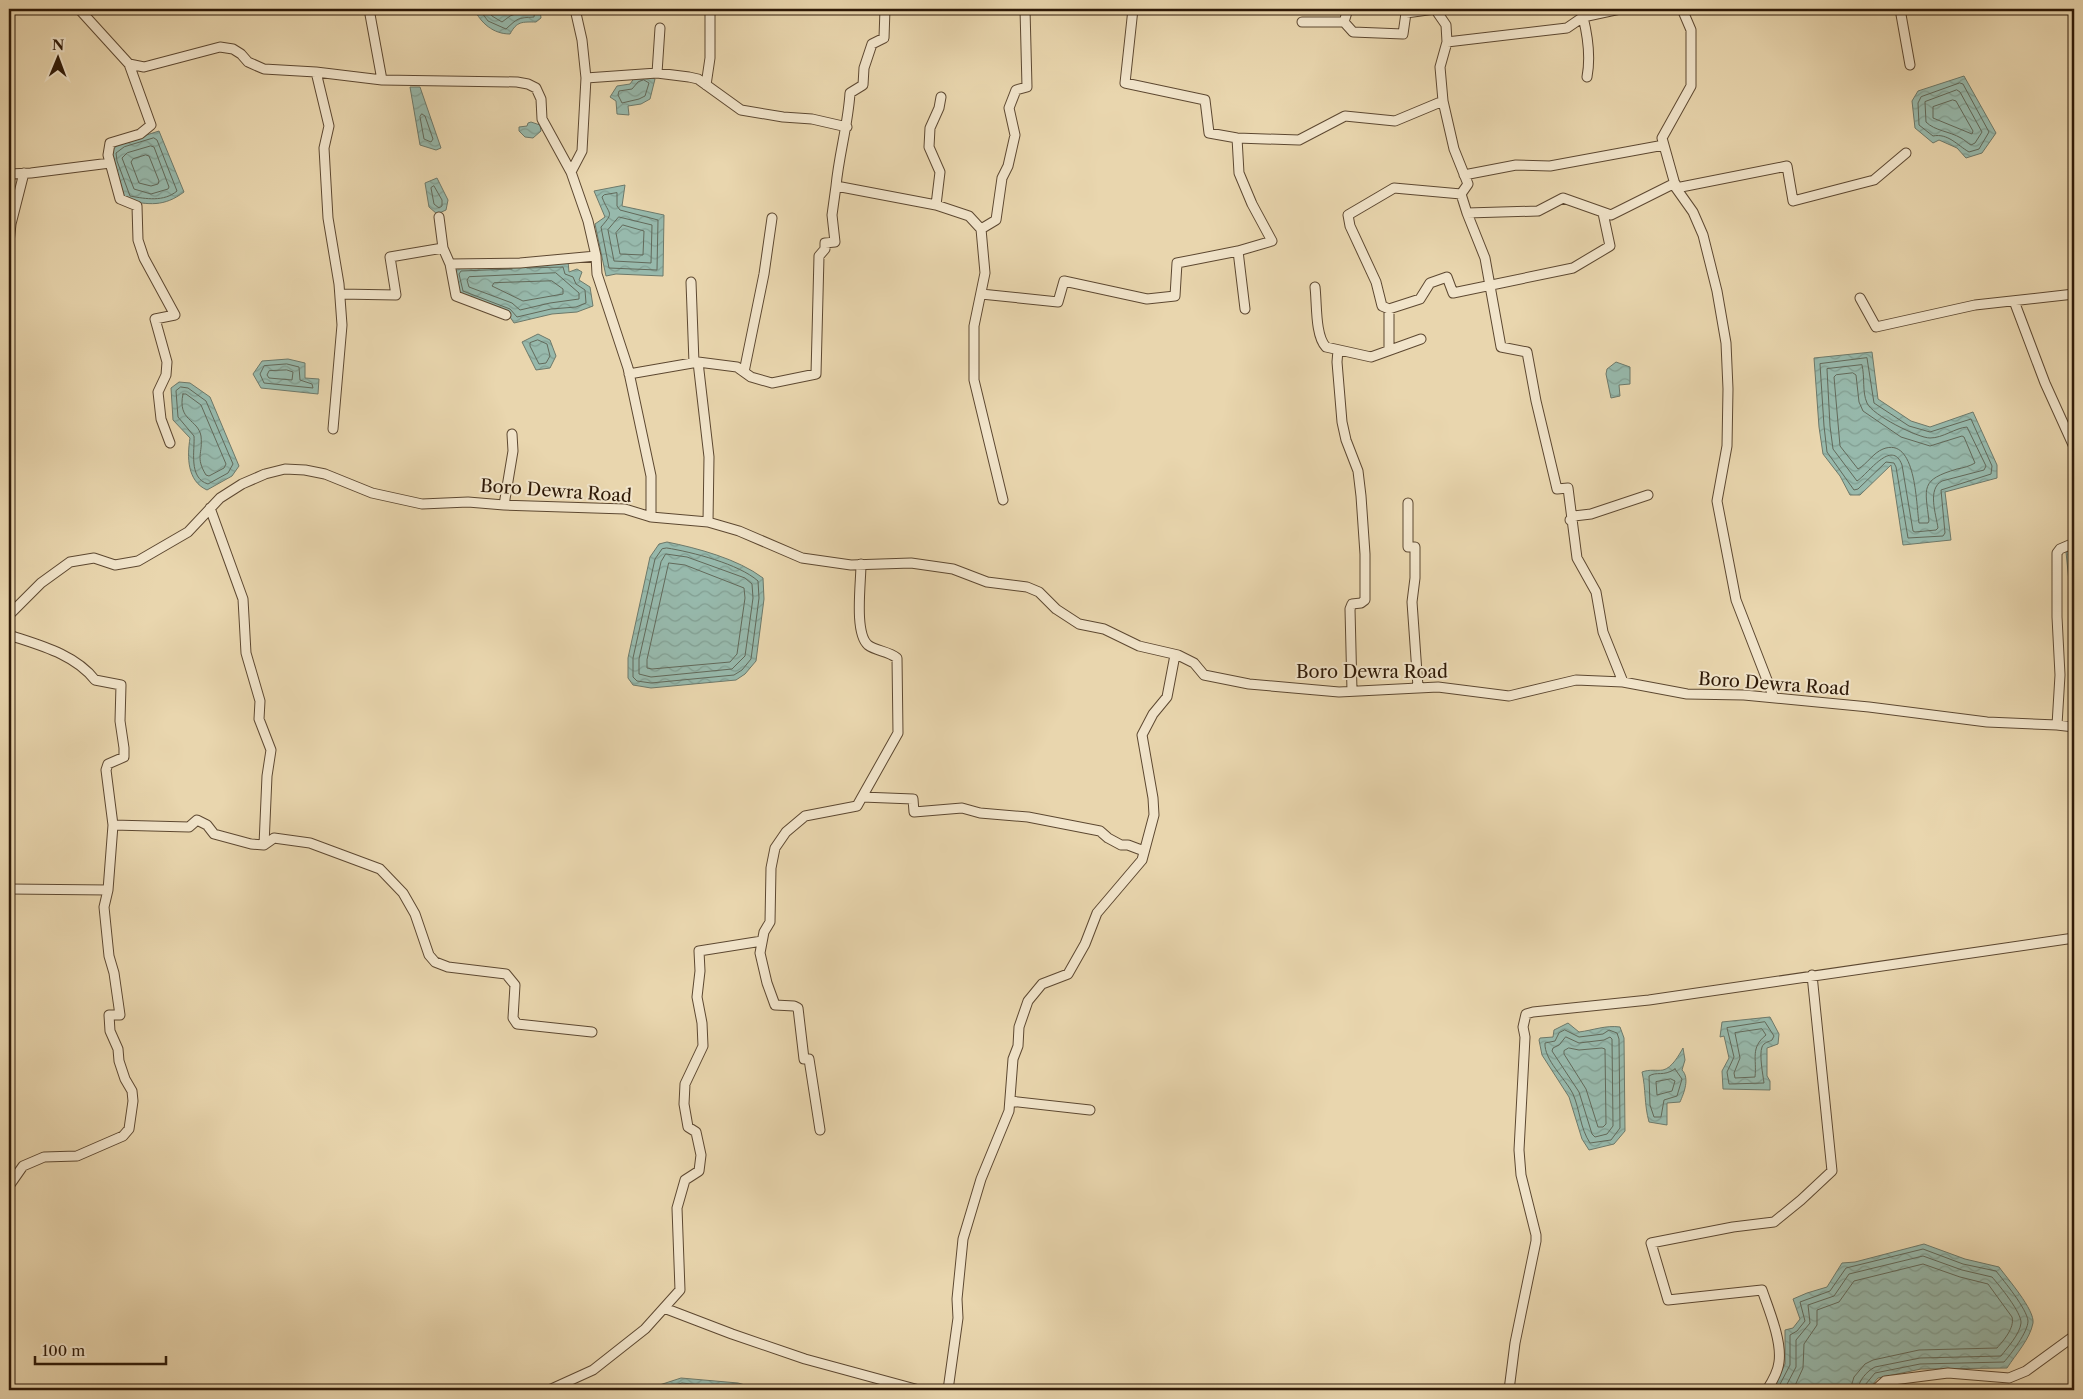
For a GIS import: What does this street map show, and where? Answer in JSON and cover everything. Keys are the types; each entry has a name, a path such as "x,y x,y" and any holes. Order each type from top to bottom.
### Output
{"street":[{"path":"79,9 128,64 151,125 140,134 110,143 108,155 120,199 137,206 138,240 144,258 175,315 156,319 167,362 166,376 158,392 160,419 170,443"},
{"path":"369,9 382,80"},
{"path":"571,172 582,152 586,78 582,40 574,9"},
{"path":"706,85 710,58 710,9"},
{"path":"629,374 696,363 737,367 751,377 772,383 816,374 819,256 825,249 825,243 835,242 832,215 839,158 847,127 850,94 862,85 864,68 872,44 884,38 885,9"},
{"path":"981,228 996,220 1002,178 1008,166 1015,135 1010,108 1016,90 1027,87 1025,9"},
{"path":"1133,9 1125,83 1205,100 1209,133 1237,138 1299,140 1346,116 1395,121 1443,101"},
{"path":"1344,22 1348,9"},
{"path":"1302,22 1344,22 1353,32 1403,34 1406,13 1435,9 1446,25 1447,42 1440,67 1443,101 1454,149 1468,184 1461,194 1466,213 1485,258 1501,347 1527,352 1536,401 1557,489 1568,488 1570,520 1577,558 1596,592 1603,632 1623,682"},
{"path":"1447,42 1567,28 1582,13 1620,9"},
{"path":"1682,9 1691,30 1690,86 1662,138 1675,186 1693,212 1703,235 1717,291 1726,343 1728,389 1727,446 1717,501 1736,600 1774,698"},
{"path":"1900,9 1910,65"},
{"path":"1582,13 1588,36 1590,62 1587,77"},
{"path":"657,73 660,28"},
{"path":"128,64 144,67 220,47 233,49 242,54 248,62 264,69 316,72 382,80 517,82 536,88 540,99 542,119 571,172 588,221 596,256 597,274 629,374 651,476 652,517"},
{"path":"316,72 329,126 324,148 328,218 335,255 342,325 333,429"},
{"path":"586,78 657,73 689,77 706,85 741,110 783,117 812,119 847,127"},
{"path":"936,205 940,172 929,146 930,128 939,108 940,96"},
{"path":"981,294 1058,302 1064,281 1147,299 1175,296 1177,263 1272,242 1252,204 1239,173 1237,138"},
{"path":"1464,175 1516,165 1550,166 1664,145"},
{"path":"1466,213 1538,211 1563,198 1611,215 1675,186 1787,166 1793,200 1874,180 1906,153"},
{"path":"9,174 110,162"},
{"path":"9,243 11,224 24,173"},
{"path":"836,186 936,205 969,216 981,228 985,274 974,326 974,380 1003,500"},
{"path":"1461,194 1394,188 1348,214 1350,226 1376,282 1382,306 1389,309 1420,299 1430,283 1447,277 1453,293 1573,268 1610,246 1603,213"},
{"path":"439,217 443,248 450,264 456,296 506,315"},
{"path":"744,372 772,218"},
{"path":"340,294 396,295 390,258 443,248"},
{"path":"1238,251 1245,309"},
{"path":"450,264 520,263 596,256"},
{"path":"690,282 696,363 710,457 708,522"},
{"path":"1315,287 1319,332 1322,343 1326,347 1371,357 1422,339"},
{"path":"1860,298 1876,327 1975,305 2074,294"},
{"path":"2014,301 2046,383 2074,447"},
{"path":"1389,309 1389,350"},
{"path":"1338,350 1337,362 1342,422 1346,440 1358,471 1365,544 1365,600 1362,603 1352,604 1350,610 1352,691"},
{"path":"504,505 513,451 512,434"},
{"name":"Boro Dewra Road","path":"9,615 41,583 70,562 94,558 115,564 138,562 188,532 220,498 242,484 265,474 285,469 304,470 325,474 372,493 422,504 468,502 625,509 652,517 708,522 739,531 802,558 861,564 911,563 953,569 987,582 1027,588 1039,592 1056,609 1079,624 1104,629 1139,646 1175,655 1194,663 1204,675 1225,680 1296,689 1352,691 1438,687 1510,696 1576,680 1623,682 1687,694 1744,695 1869,707 1987,722 2074,727"},
{"path":"1570,520 1574,516 1591,514 1648,495"},
{"path":"1408,503 1408,547 1415,547 1415,578 1412,602 1418,687"},
{"path":"210,508 243,599 246,653 260,701 259,720 271,750 267,776 264,845"},
{"path":"2057,725 2060,675 2057,617 2057,553 2060,549 2074,543"},
{"path":"820,1130 810,1059 804,1059 798,1008 776,1005 762,965 760,953 764,932 770,922 771,868 775,848 786,832 805,816 857,806 898,733 897,658 890,652 869,646 862,638 860,626 861,564"},
{"path":"9,635 49,648 72,660 90,672 95,680 120,685 120,721 124,757 108,764 106,770 113,825 108,890 104,907 109,956 114,973 120,1015 109,1015 110,1030 118,1048 119,1061 125,1079 132,1091 133,1101 128,1129 124,1136 78,1156 44,1157 23,1166 9,1186"},
{"path":"948,1390 958,1318 957,1299 963,1239 981,1179 1000,1134 1010,1101 1013,1059 1018,1046 1019,1027 1028,1001 1042,984 1068,974 1085,944 1097,913 1142,860 1154,815 1153,798 1142,735 1153,714 1167,697 1175,655"},
{"path":"862,797 913,799 914,812 962,808 980,813 1028,817 1100,831 1121,845 1128,845 1144,851"},
{"path":"113,825 189,827 197,820 206,825 214,834 251,844 264,845 274,838 310,843 380,869 403,893 415,914 429,955 435,962 448,967 506,974 515,985 513,1018 518,1024 592,1032"},
{"path":"9,888 108,890"},
{"path":"1509,1390 1515,1343 1536,1241 1521,1175 1519,1150 1525,1037 1523,1028 1526,1014 1649,1000 2074,938"},
{"path":"549,1390 592,1370 645,1328 680,1290 677,1208 685,1180 699,1171 701,1159 696,1132 688,1127 684,1096 684,1084 703,1046 702,1023 697,996 700,972 698,954 699,951 762,941"},
{"path":"1767,1390 1774,1379 1780,1361 1774,1324 1762,1290 1668,1300 1651,1243 1733,1227 1774,1222 1832,1171 1812,975"},
{"path":"1010,1101 1090,1110"},
{"path":"664,1308 805,1359 918,1390"},
{"path":"1875,1390 1885,1381 1948,1373 2009,1378 2026,1371 2074,1336"}],"water":[{"path":"474,9 540,9 541,18 536,22 520,23 510,34 504,34 488,27"},
{"path":"645,75 655,79 650,99 641,104 628,106 629,115 617,114 616,101 610,97 617,86 630,84 635,77"},
{"path":"1964,76 1996,133 1982,153 1966,158 1957,148 1939,140 1933,143 1915,128 1912,101 1918,91"},
{"path":"410,87 420,87 441,148 436,150 420,145"},
{"path":"531,122 540,125 541,131 533,138 525,137 519,131 519,127 527,126"},
{"path":"159,131 184,192 170,200 156,204 125,200 110,151 121,143"},
{"path":"437,178 448,200 446,210 437,214 429,207 425,183"},
{"path":"625,185 622,206 664,215 663,276 616,274 606,276 595,224 605,217 594,191"},
{"path":"568,261 569,272 577,269 582,272 579,280 590,287 593,306 577,312 552,314 514,323 508,314 459,295 452,267"},
{"path":"538,334 550,340 556,356 550,368 536,370 522,342"},
{"path":"1872,352 1878,399 1911,421 1930,427 1973,412 1997,465 1997,478 1945,492 1951,540 1903,545 1891,465 1860,495 1850,495 1840,476 1823,454 1814,358"},
{"path":"288,359 305,363 305,378 319,379 318,394 261,388 253,374 262,361"},
{"path":"1616,362 1630,367 1630,384 1619,385 1620,396 1611,398 1606,374 1607,369"},
{"path":"179,382 190,383 210,397 239,466 232,476 207,490 195,481 192,475 189,460 190,438 173,420 171,388"},
{"path":"667,542 691,547 730,560 763,578 764,599 756,661 745,674 736,680 651,688 633,685 628,678 628,658 650,557 659,544"},
{"path":"2074,550 2074,621 2073,621 2066,552"},
{"path":"1770,1017 1779,1034 1778,1044 1767,1048 1767,1076 1770,1081 1770,1090 1723,1089 1722,1071 1729,1058 1724,1036 1720,1037 1722,1022"},
{"path":"1568,1023 1579,1032 1605,1027 1620,1027 1624,1038 1625,1131 1614,1144 1589,1150 1582,1139 1569,1097 1542,1055 1540,1038 1553,1037 1554,1030"},
{"path":"1683,1048 1685,1060 1682,1070 1686,1081 1680,1102 1667,1103 1667,1125 1649,1122 1642,1072 1666,1069 1675,1061"},
{"path":"1924,1244 1965,1259 1999,1267 2020,1294 2030,1310 2033,1323 2026,1341 2007,1368 1921,1369 1878,1378 1868,1390 1772,1390 1785,1364 1785,1330 1793,1328 1800,1319 1793,1299 1827,1287 1842,1263 1855,1262"},
{"path":"681,1378 738,1383 763,1390 644,1390"},
{"path":"1939,1386 1995,1390 1931,1390"}]}
